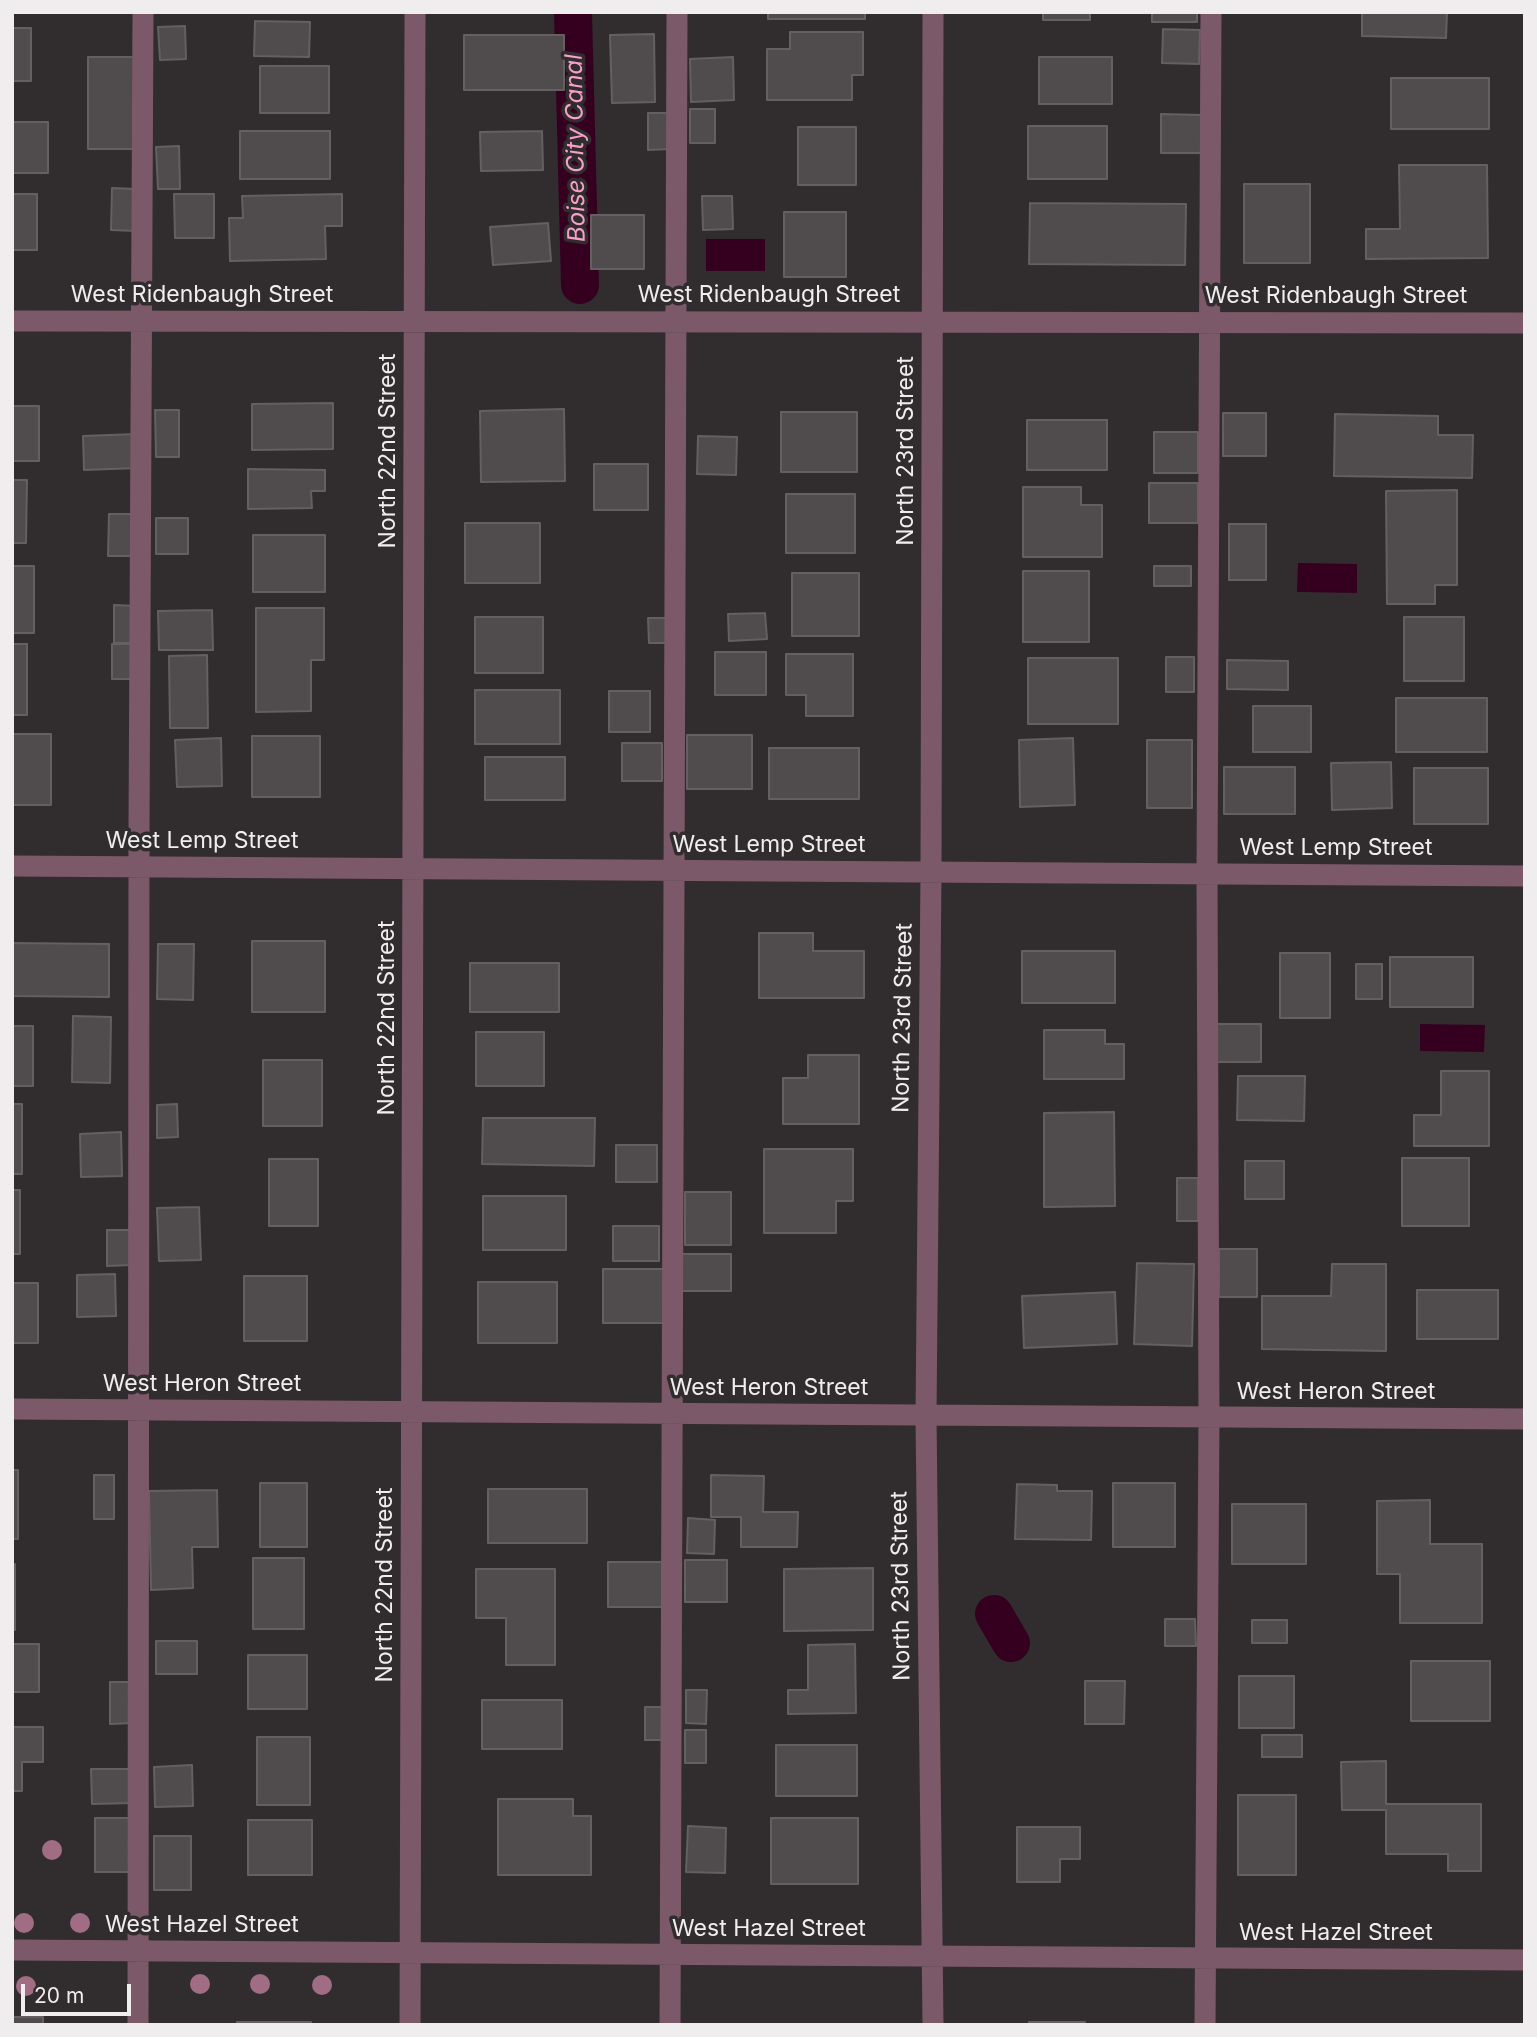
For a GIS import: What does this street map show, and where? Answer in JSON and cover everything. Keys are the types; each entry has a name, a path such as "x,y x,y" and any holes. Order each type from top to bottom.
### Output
{"street":[{"path":"138,2025 142,12"},
{"name":"North 22nd Street","path":"410,2025 415,12"},
{"path":"670,2025 677,12"},
{"name":"North 23rd Street","path":"933,12 931,872 926,1416 933,2025"},
{"path":"1205,2025 1209,1418 1207,874 1211,12"},
{"name":"West Ridenbaugh Street","path":"12,321 1525,323"},
{"name":"West Lemp Street","path":"12,866 1525,876"},
{"name":"West Heron Street","path":"12,1409 1525,1419"},
{"name":"West Hazel Street","path":"12,1950 1525,1960"}],"shaded area":[{"path":"706,239 765,239 765,271 706,271"},
{"path":"1298,563 1357,564 1357,593 1297,592"},
{"path":"1420,1024 1485,1025 1484,1052 1420,1051"}],"building":[{"path":"768,12 865,12 865,19 768,19"},
{"path":"1043,12 1090,12 1090,20 1043,20"},
{"path":"1152,12 1197,12 1197,22 1152,22"},
{"path":"1362,12 1447,12 1446,38 1362,36"},
{"path":"255,21 310,22 309,57 254,56"},
{"path":"185,26 186,59 160,60 158,27"},
{"path":"12,28 31,28 31,81 12,81"},
{"path":"1163,29 1200,30 1199,64 1162,63"},
{"path":"790,32 863,32 863,75 852,75 852,100 767,100 767,49 790,49"},
{"path":"654,34 655,102 612,103 610,35"},
{"path":"464,35 564,35 564,90 464,90"},
{"path":"88,57 134,57 134,149 88,149"},
{"path":"733,57 734,100 691,102 690,59"},
{"path":"1039,57 1112,57 1112,104 1039,104"},
{"path":"260,66 329,66 329,113 260,113"},
{"path":"1391,78 1489,78 1489,129 1391,129"},
{"path":"690,109 715,109 715,143 690,143"},
{"path":"648,113 669,113 670,149 648,150"},
{"path":"1161,114 1202,115 1202,153 1161,153"},
{"path":"12,122 48,122 48,173 12,173"},
{"path":"1028,126 1107,126 1107,179 1028,179"},
{"path":"798,127 856,127 856,185 798,185"},
{"path":"240,131 330,131 330,179 240,179"},
{"path":"542,131 543,170 481,171 480,132"},
{"path":"179,146 180,189 158,189 156,147"},
{"path":"1399,165 1487,165 1488,258 1366,259 1366,229 1400,229"},
{"path":"1244,184 1310,184 1310,263 1244,263"},
{"path":"112,188 136,189 136,231 111,230"},
{"path":"12,194 37,194 37,250 12,250"},
{"path":"174,194 214,194 214,238 175,238"},
{"path":"342,194 342,226 325,226 326,259 230,261 229,218 243,218 242,196"},
{"path":"702,196 732,196 733,229 703,230"},
{"path":"1030,203 1186,204 1185,265 1029,264"},
{"path":"784,212 846,212 846,277 784,277"},
{"path":"591,215 644,215 644,269 591,269"},
{"path":"548,223 551,261 493,265 490,227"},
{"path":"333,403 333,449 252,450 252,404"},
{"path":"12,406 39,406 39,461 12,461"},
{"path":"564,409 565,481 481,482 480,411"},
{"path":"155,410 179,410 179,457 156,457"},
{"path":"781,412 857,412 857,472 781,472"},
{"path":"1223,413 1266,413 1266,456 1223,456"},
{"path":"1335,414 1438,416 1438,435 1473,435 1472,478 1334,476"},
{"path":"1027,420 1107,420 1107,470 1027,470"},
{"path":"1154,432 1198,432 1198,473 1154,473"},
{"path":"137,434 138,468 84,470 83,436"},
{"path":"698,436 737,437 736,475 697,474"},
{"path":"594,464 648,464 648,510 594,510"},
{"path":"248,469 325,470 325,491 311,491 312,508 248,509"},
{"path":"12,480 27,480 26,543 12,543"},
{"path":"1149,483 1198,483 1198,523 1149,523"},
{"path":"1023,487 1081,487 1081,505 1102,505 1102,557 1023,557"},
{"path":"1457,490 1457,585 1435,585 1435,604 1387,604 1386,491"},
{"path":"786,494 855,494 855,553 786,553"},
{"path":"109,514 138,514 137,556 108,556"},
{"path":"156,518 188,518 188,554 156,554"},
{"path":"465,523 540,523 540,583 465,583"},
{"path":"1229,524 1266,524 1266,580 1229,580"},
{"path":"253,535 325,535 325,592 253,592"},
{"path":"12,566 34,566 34,633 12,633"},
{"path":"1154,566 1191,566 1191,586 1154,586"},
{"path":"1023,571 1089,571 1089,642 1023,642"},
{"path":"792,573 859,573 859,636 792,636"},
{"path":"114,605 137,606 136,643 114,643"},
{"path":"256,608 324,608 324,660 311,660 311,711 256,712"},
{"path":"212,610 213,650 159,650 158,611"},
{"path":"765,613 767,639 729,641 728,614"},
{"path":"475,617 543,617 543,673 475,673"},
{"path":"1404,617 1464,617 1464,681 1404,681"},
{"path":"648,618 669,618 669,643 649,643"},
{"path":"12,644 27,644 27,715 12,715"},
{"path":"112,644 135,644 135,679 112,679"},
{"path":"715,652 766,652 766,695 715,695"},
{"path":"786,654 853,654 853,716 806,716 806,695 786,695"},
{"path":"207,655 208,728 170,728 169,656"},
{"path":"1166,657 1194,657 1194,692 1166,692"},
{"path":"1028,658 1118,658 1118,724 1028,724"},
{"path":"1227,660 1288,661 1288,690 1227,689"},
{"path":"475,690 560,690 560,744 475,744"},
{"path":"609,691 650,691 650,732 609,732"},
{"path":"1396,698 1487,698 1487,752 1396,752"},
{"path":"1253,706 1311,706 1311,752 1253,752"},
{"path":"12,734 51,734 51,805 12,805"},
{"path":"687,735 752,735 752,789 687,789"},
{"path":"252,736 320,736 320,797 252,797"},
{"path":"221,738 222,786 177,787 175,740"},
{"path":"1073,738 1075,805 1020,807 1019,740"},
{"path":"1147,740 1192,740 1192,808 1147,808"},
{"path":"622,743 662,743 662,781 622,781"},
{"path":"769,748 859,748 859,799 769,799"},
{"path":"485,757 565,757 565,800 485,800"},
{"path":"1391,762 1392,808 1332,810 1331,763"},
{"path":"1224,767 1295,767 1295,814 1224,814"},
{"path":"1414,768 1488,768 1488,824 1414,824"},
{"path":"759,933 813,933 813,951 864,951 864,998 759,998"},
{"path":"252,941 325,941 325,1012 252,1012"},
{"path":"12,943 109,944 109,997 12,996"},
{"path":"158,944 194,944 193,1000 157,999"},
{"path":"1022,951 1115,951 1115,1003 1022,1003"},
{"path":"1280,953 1330,953 1330,1018 1280,1018"},
{"path":"1390,957 1473,957 1473,1007 1390,1007"},
{"path":"470,963 559,963 559,1012 470,1012"},
{"path":"1356,964 1382,964 1382,999 1356,999"},
{"path":"73,1016 111,1017 110,1083 72,1082"},
{"path":"1216,1024 1261,1024 1261,1062 1216,1062"},
{"path":"12,1026 33,1026 33,1086 12,1086"},
{"path":"1044,1030 1105,1030 1105,1044 1124,1044 1124,1079 1044,1079"},
{"path":"476,1032 544,1032 544,1086 476,1086"},
{"path":"808,1055 859,1055 859,1124 783,1124 783,1078 808,1078"},
{"path":"263,1060 322,1060 322,1126 263,1126"},
{"path":"1441,1071 1489,1071 1489,1146 1414,1146 1414,1115 1441,1115"},
{"path":"1238,1076 1305,1076 1304,1121 1237,1120"},
{"path":"12,1104 22,1104 22,1174 12,1174"},
{"path":"177,1104 178,1137 157,1138 157,1105"},
{"path":"1114,1112 1115,1206 1044,1207 1044,1113"},
{"path":"483,1118 595,1118 594,1166 482,1164"},
{"path":"121,1132 122,1176 81,1177 80,1134"},
{"path":"616,1145 657,1145 657,1182 616,1182"},
{"path":"764,1149 853,1149 853,1201 836,1201 836,1233 764,1233"},
{"path":"1402,1158 1469,1158 1469,1226 1402,1226"},
{"path":"269,1159 318,1159 318,1226 269,1226"},
{"path":"1245,1161 1284,1161 1284,1199 1245,1199"},
{"path":"1177,1178 1198,1178 1198,1221 1177,1221"},
{"path":"12,1190 20,1190 20,1254 12,1254"},
{"path":"685,1192 731,1192 731,1245 685,1245"},
{"path":"483,1196 566,1196 566,1250 483,1250"},
{"path":"199,1207 201,1260 159,1261 157,1208"},
{"path":"613,1226 659,1226 659,1261 613,1261"},
{"path":"107,1230 130,1230 131,1265 107,1266"},
{"path":"1219,1249 1257,1249 1257,1297 1219,1297"},
{"path":"681,1254 731,1254 731,1291 681,1291"},
{"path":"1137,1263 1194,1264 1192,1346 1134,1344"},
{"path":"1332,1264 1386,1264 1386,1351 1262,1349 1262,1296 1331,1296"},
{"path":"603,1269 664,1269 664,1323 603,1323"},
{"path":"115,1274 116,1316 77,1317 77,1275"},
{"path":"244,1276 307,1276 307,1341 244,1341"},
{"path":"478,1282 557,1282 557,1343 478,1343"},
{"path":"12,1283 38,1283 38,1343 12,1343"},
{"path":"1417,1290 1498,1290 1498,1339 1417,1339"},
{"path":"1115,1292 1117,1344 1024,1348 1022,1296"},
{"path":"12,1470 18,1470 18,1539 12,1539"},
{"path":"94,1475 114,1475 114,1519 94,1519"},
{"path":"711,1475 764,1476 763,1512 798,1512 797,1547 741,1547 741,1517 711,1517"},
{"path":"260,1483 307,1483 307,1547 260,1547"},
{"path":"1113,1483 1175,1483 1175,1547 1113,1547"},
{"path":"1017,1484 1057,1485 1057,1491 1092,1491 1091,1540 1015,1539"},
{"path":"488,1489 587,1489 587,1543 488,1543"},
{"path":"217,1490 218,1547 192,1547 193,1588 151,1590 149,1491"},
{"path":"1430,1500 1430,1544 1482,1544 1482,1623 1400,1623 1400,1574 1377,1574 1377,1501"},
{"path":"1232,1504 1306,1504 1306,1564 1232,1564"},
{"path":"688,1518 715,1520 714,1554 687,1553"},
{"path":"253,1558 304,1558 304,1629 253,1629"},
{"path":"685,1560 727,1560 727,1602 685,1602"},
{"path":"608,1562 662,1562 662,1607 608,1607"},
{"path":"12,1564 15,1564 15,1630 12,1630"},
{"path":"873,1568 873,1630 784,1631 784,1569"},
{"path":"476,1569 555,1569 555,1665 506,1665 506,1618 476,1618"},
{"path":"1165,1619 1195,1619 1196,1646 1165,1646"},
{"path":"1252,1620 1287,1620 1287,1643 1252,1643"},
{"path":"156,1641 197,1641 197,1674 156,1674"},
{"path":"12,1644 39,1644 39,1692 12,1692"},
{"path":"855,1644 856,1713 788,1714 788,1690 808,1690 808,1645"},
{"path":"248,1655 307,1655 307,1709 248,1709"},
{"path":"1411,1661 1490,1661 1490,1721 1411,1721"},
{"path":"1239,1676 1294,1676 1294,1728 1239,1728"},
{"path":"1085,1681 1125,1681 1124,1724 1085,1724"},
{"path":"110,1682 132,1682 133,1723 110,1724"},
{"path":"686,1690 707,1690 706,1724 686,1723"},
{"path":"482,1700 562,1700 562,1749 482,1749"},
{"path":"645,1707 666,1707 665,1740 645,1740"},
{"path":"12,1727 43,1727 43,1762 22,1762 22,1791 12,1791"},
{"path":"685,1730 706,1730 706,1763 685,1763"},
{"path":"1262,1735 1302,1735 1302,1757 1262,1757"},
{"path":"257,1737 310,1737 310,1805 257,1805"},
{"path":"776,1745 857,1745 857,1796 776,1796"},
{"path":"1386,1761 1386,1804 1481,1804 1481,1871 1448,1871 1448,1854 1386,1854 1386,1810 1342,1810 1341,1762"},
{"path":"192,1765 193,1806 155,1807 154,1767"},
{"path":"91,1769 132,1769 133,1803 92,1804"},
{"path":"1238,1795 1296,1795 1296,1875 1238,1875"},
{"path":"498,1799 573,1799 573,1816 591,1816 591,1875 498,1875"},
{"path":"95,1818 132,1818 132,1872 95,1872"},
{"path":"771,1818 858,1818 858,1884 771,1884"},
{"path":"248,1820 312,1820 312,1875 248,1875"},
{"path":"688,1826 726,1828 725,1873 686,1872"},
{"path":"1017,1827 1080,1827 1080,1859 1060,1859 1060,1882 1017,1882"},
{"path":"154,1836 191,1836 191,1890 154,1890"},
{"path":"12,2017 43,2017 43,2025 12,2025"},
{"path":"237,2022 311,2022 311,2025 237,2025"},
{"path":"1029,2022 1085,2022 1085,2025 1029,2025"}],"waterway":[{"name":"Boise City Canal","path":"573,12 580,285"},
{"name":"Boise City Canal","path":"994,1614 1011,1643"}]}
